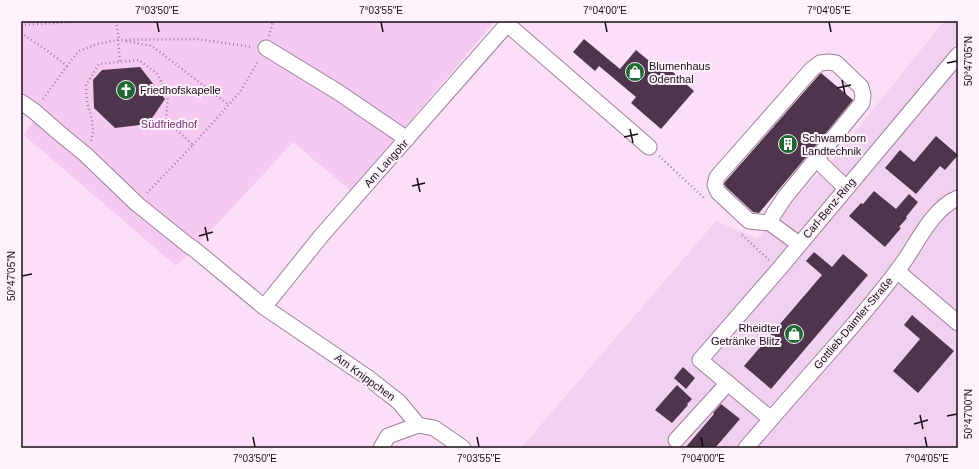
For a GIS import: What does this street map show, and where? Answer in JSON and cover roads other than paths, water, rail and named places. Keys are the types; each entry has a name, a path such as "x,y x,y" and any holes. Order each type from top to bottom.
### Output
{"street":[{"name":"Am Langohr","path":"264,307 322,235 509,23"},
{"path":"509,23 649,147"},
{"path":"266,48 338,92 407,139"},
{"name":"Carl-Benz-Ring","path":"728,383 700,360 958,55"},
{"path":"770,223 773,215 785,197 862,103 863,95 861,87 836,63 820,63 812,69 717,177 715,185 718,192 749,221 770,223 799,244"},
{"name":"Am Knippchen","path":"21,102 34,111 86,155 137,204 188,245 194,248 264,307 367,377 399,402 418,425"},
{"path":"816,159 846,188"},
{"name":"Gottlieb-Daimler-Straße","path":"746,448 875,300 933,219 943,208 958,198"},
{"path":"897,271 958,323"},
{"path":"676,440 728,383 770,419"},
{"path":"381,448 388,436 418,425 434,428 462,448"}],"place":[{"name":"Blumenhaus Odenthal","path":"635,72"},
{"name":"Friedhofskapelle","path":"126,90"},
{"name":"Schwamborn Landtechnik","path":"788,144"},
{"name":"Rheidter Getränke Blitz","path":"794,334"}],"park label":[{"name":"Südfriedhof","path":"169,124"}]}
